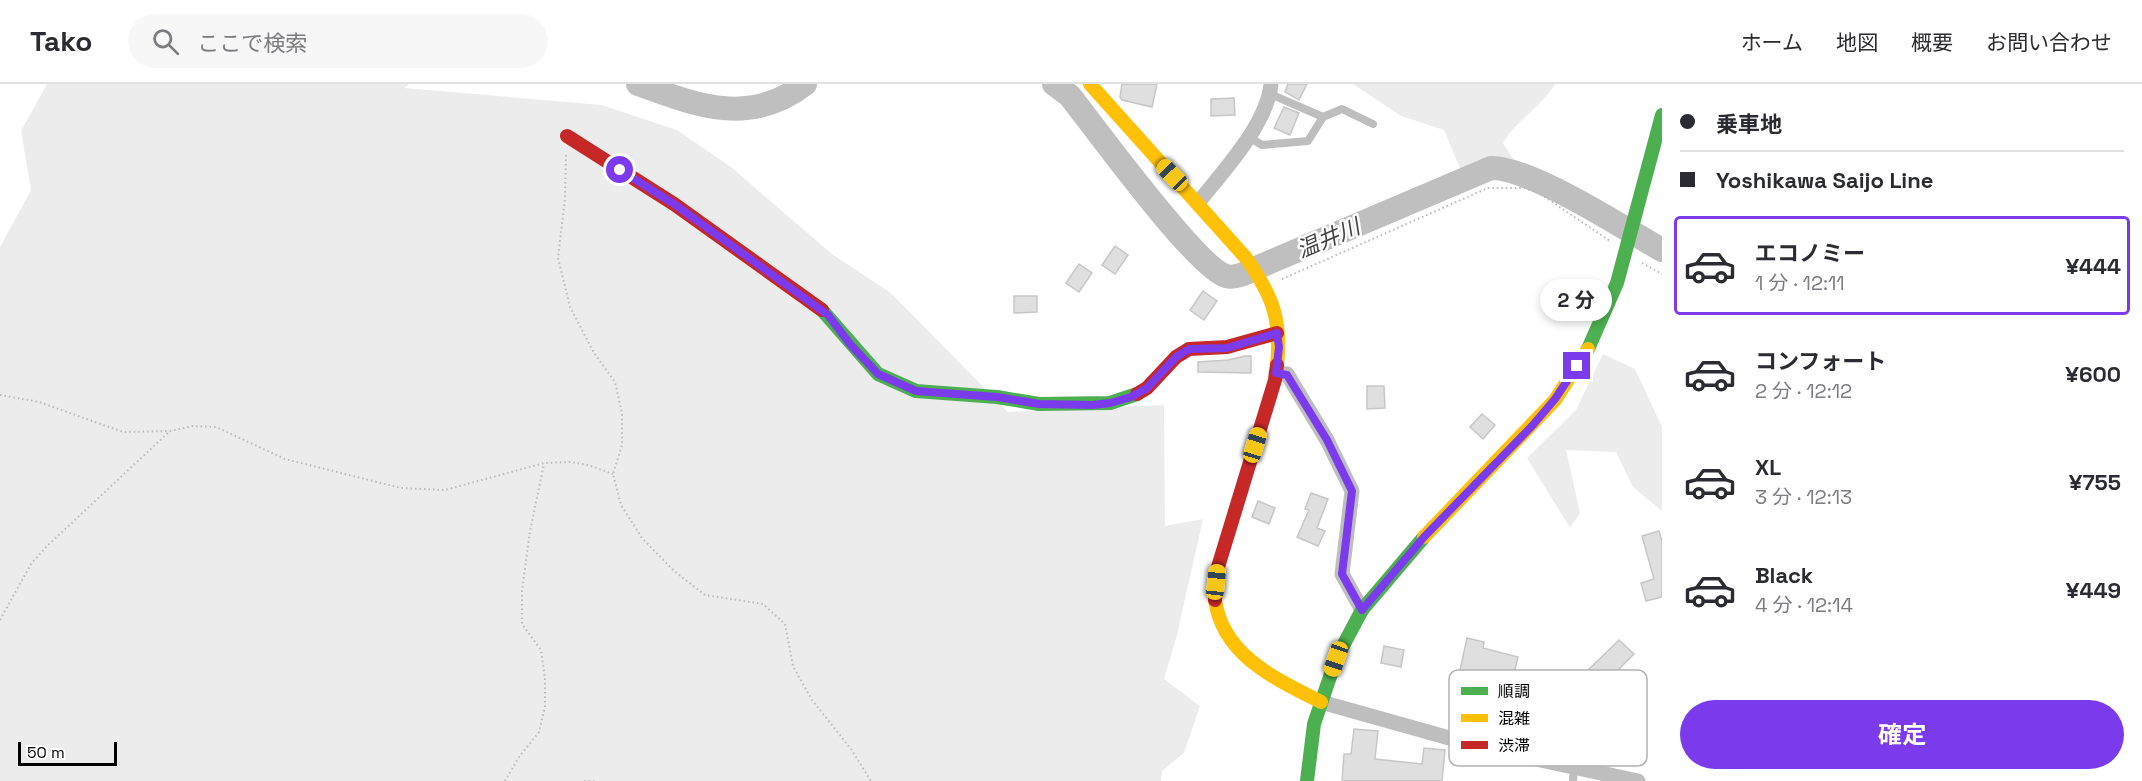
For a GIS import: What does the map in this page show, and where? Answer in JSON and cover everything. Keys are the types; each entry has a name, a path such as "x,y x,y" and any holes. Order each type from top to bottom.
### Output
{"street":[{"path":"1090,84 1134,136 1198,203 1246,258 1264,284 1275,310 1279,347 1276,373 1218,567 1214,596 1218,615 1231,646 1268,674 1321,702 1449,738"},
{"path":"1198,203 1249,137 1271,89"},
{"path":"1307,781 1314,724 1321,702 1336,659 1362,610 1424,537 1555,399 1588,349 1617,283 1638,211 1652,145 1662,115"},
{"path":"567,136 674,204 750,258 828,315 850,344 878,374 916,391 997,397 1039,404 1110,403 1131,397 1147,388 1176,357 1189,349 1227,348 1277,333"},
{"path":"1276,373 1287,375 1302,397 1352,491 1342,574 1362,610"},
{"path":"1546,766 1573,774 1638,781"}],"lane":[{"path":"1271,89 1323,117"},
{"path":"1249,137 1262,145 1308,141 1323,117 1342,110 1373,124"}],"path":[{"path":"567,136 565,198 558,258 570,307 594,353 615,382 622,413 622,445 613,474 621,505 642,538 674,571 705,595 763,604 784,624 793,666 812,700 851,749 870,781"},
{"path":"1264,284 1488,188 1497,187 1524,188 1539,193 1627,248 1662,274"},
{"path":"0,395 39,402 123,432 170,431 193,426 216,427 285,459 401,488 445,490 544,463 580,463 613,474"},
{"path":"0,620 32,564 45,547 170,431"},
{"path":"506,781 519,757 539,732 545,707 545,678 541,650 522,624 522,591 530,531 544,463"},
{"path":"584,781 595,781"}],"shaded area":[{"path":"47,84 409,84 404,88 602,105 677,130 731,167 832,254 891,293 1008,412 1164,405 1165,526 1203,519 1177,635 1164,679 1200,706 1184,753 1162,771 1161,781 0,781 0,247 31,190 21,131"},
{"path":"1353,84 1555,84 1503,143 1517,165 1495,165 1462,173 1444,130 1401,116"},
{"path":"1603,354 1635,369 1662,427 1662,511 1633,487 1616,452 1566,450 1580,513 1570,528 1527,458 1576,410"}],"building":[{"path":"1122,84 1157,84 1152,107 1122,100 1120,97"},
{"path":"1288,84 1307,84 1299,100 1285,92"},
{"path":"1234,98 1235,115 1211,116 1211,99"},
{"path":"1284,107 1299,113 1290,135 1274,128"},
{"path":"1115,246 1128,255 1115,274 1102,265"},
{"path":"1079,264 1092,273 1079,292 1066,283"},
{"path":"1203,291 1217,301 1204,320 1190,310"},
{"path":"1014,296 1037,296 1037,312 1014,313"},
{"path":"1251,356 1251,373 1198,372 1198,362 1228,360"},
{"path":"1367,386 1384,386 1385,408 1367,409"},
{"path":"1482,414 1495,425 1483,439 1470,427"},
{"path":"1311,493 1328,499 1317,528 1325,531 1318,546 1297,537 1309,510 1305,509"},
{"path":"1258,501 1275,508 1269,524 1252,517"},
{"path":"1659,531 1662,541 1662,597 1646,601 1641,583 1654,579 1642,536"},
{"path":"1467,638 1484,642 1483,648 1518,657 1515,670 1460,670"},
{"path":"1619,640 1634,654 1618,670 1588,670"},
{"path":"1384,646 1404,650 1401,667 1381,663"},
{"path":"1354,729 1378,731 1375,759 1422,764 1424,748 1445,750 1442,781 1342,781 1344,754 1351,754"}],"waterway":[{"name":"温井川","path":"638,84 681,99 722,108 763,105 784,97 805,84"},
{"name":"温井川","path":"1054,84 1070,96 1146,195 1192,249 1226,276 1234,277 1246,273 1491,168 1508,170 1552,188 1662,250"}],"traffic: fast":[{"path":"1588,349 1617,283 1662,115"},
{"path":"822,310 878,374 916,391 997,397 1039,404 1110,403 1137,394"},
{"path":"1307,781 1314,724 1336,659 1362,610 1424,537"}],"traffic: slow":[{"path":"1090,84 1246,258 1255,271 1273,308 1278,334 1277,365"},
{"path":"1424,537 1555,400 1588,349"},
{"path":"1215,600 1220,620 1240,651 1270,674 1321,702"}],"traffic: jam":[{"path":"567,136 674,204 822,310"},
{"path":"1137,394 1147,388 1176,357 1189,349 1227,347 1277,333"},
{"path":"1215,600 1218,567 1275,380 1277,365"}],"route":[{"path":"620,170 674,204 828,315 850,344 878,374 916,391 997,397 1039,404 1110,403 1131,397 1147,388 1176,357 1189,349 1227,348 1277,333 1279,347 1276,373 1287,375 1302,397 1352,491 1342,574 1362,610 1424,537 1532,426 1555,399 1577,366"}]}
